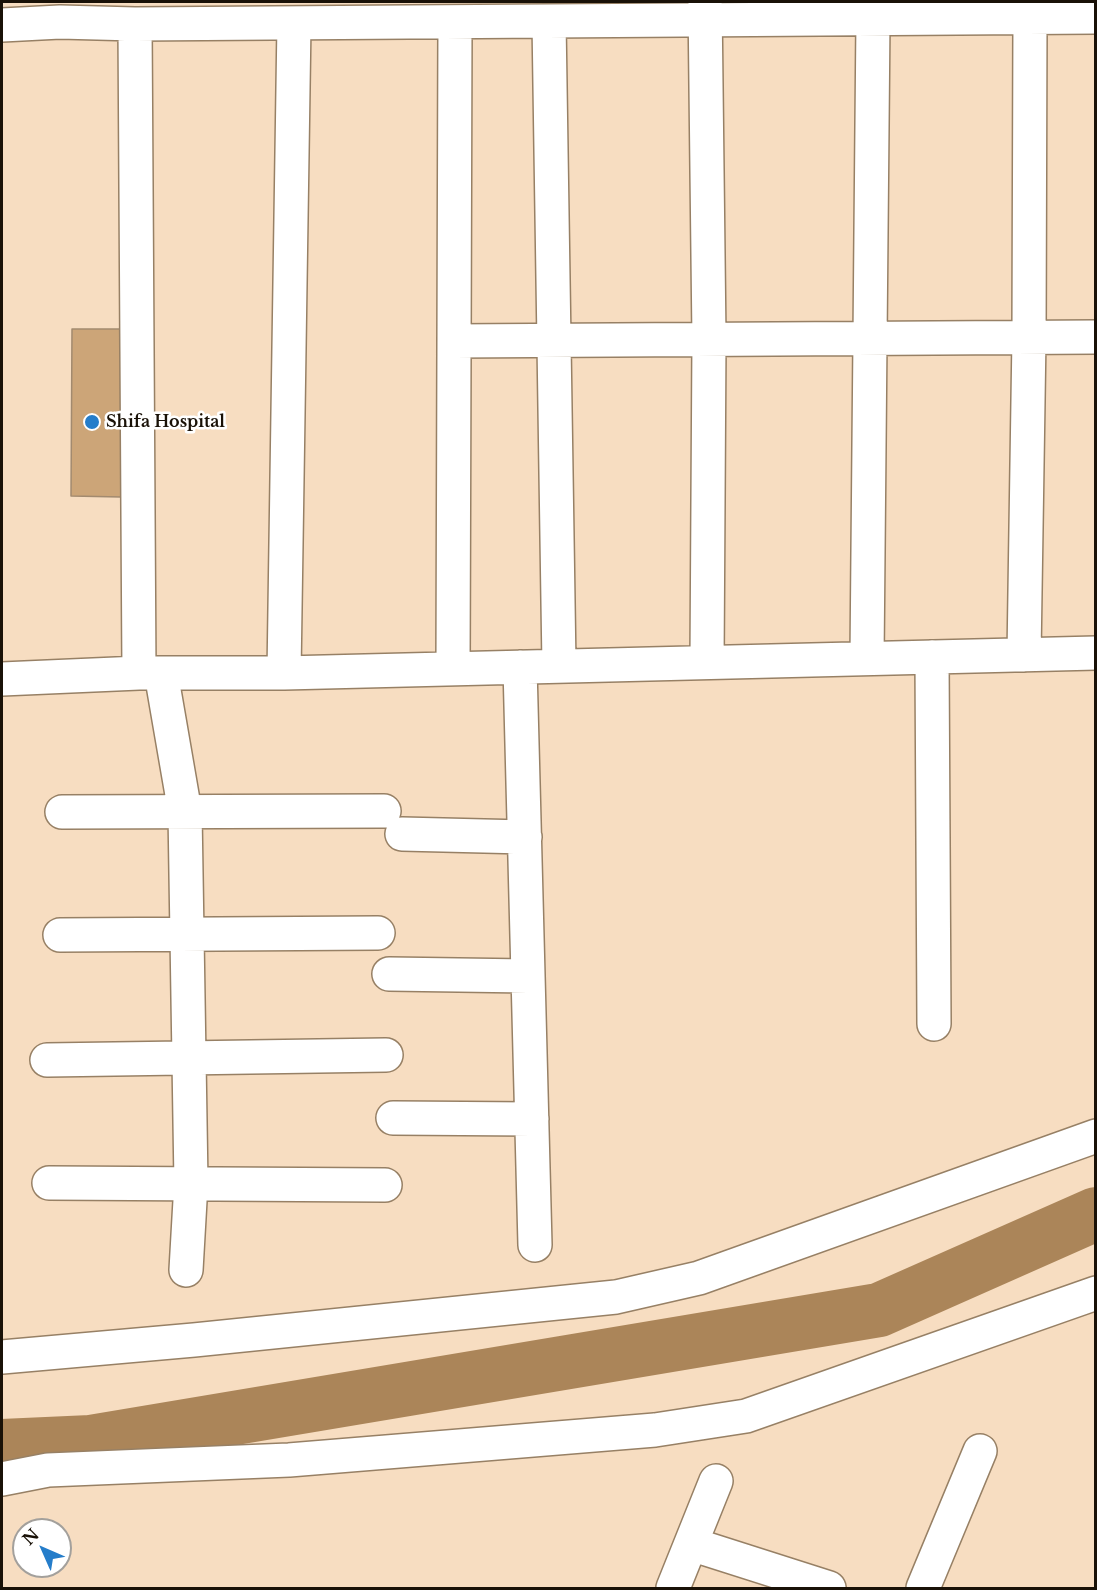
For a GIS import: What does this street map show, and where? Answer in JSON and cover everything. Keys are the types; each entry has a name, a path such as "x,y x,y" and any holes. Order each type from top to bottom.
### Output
{"street":[{"path":"705,11 709,339 707,662"},
{"path":"2,25 61,12 135,24 253,13 294,23 456,22 536,15 705,11 1024,12 1095,17"},
{"path":"1024,12 1029,337 1024,655"},
{"path":"867,658 871,338 888,13"},
{"path":"536,15 555,340 559,666"},
{"path":"453,668 456,22"},
{"path":"284,673 294,23"},
{"path":"135,24 150,673 185,812 191,1183 186,1270"},
{"path":"454,341 1095,337"},
{"path":"2,679 150,673 284,673 1095,653"},
{"path":"932,657 934,1024"},
{"path":"520,667 535,1245"},
{"path":"62,812 185,812 393,822 525,837"},
{"path":"60,935 378,933"},
{"path":"389,974 528,976"},
{"path":"47,1060 386,1055"},
{"path":"393,1118 532,1119"},
{"path":"2,1357 616,1297 699,1278 1095,1136"},
{"path":"49,1183 386,1185"},
{"path":"2,1479 48,1470 289,1460 656,1430 746,1416 1095,1293"},
{"path":"923,1588 980,1451"},
{"path":"673,1588 716,1481"},
{"path":"691,1544 829,1588"}],"building":[{"path":"72,329 122,329 121,497 71,496"}],"waterway":[{"path":"2,1446 91,1442 879,1310 1096,1214"}],"place":[{"name":"Shifa Hospital","path":"92,422"}]}
